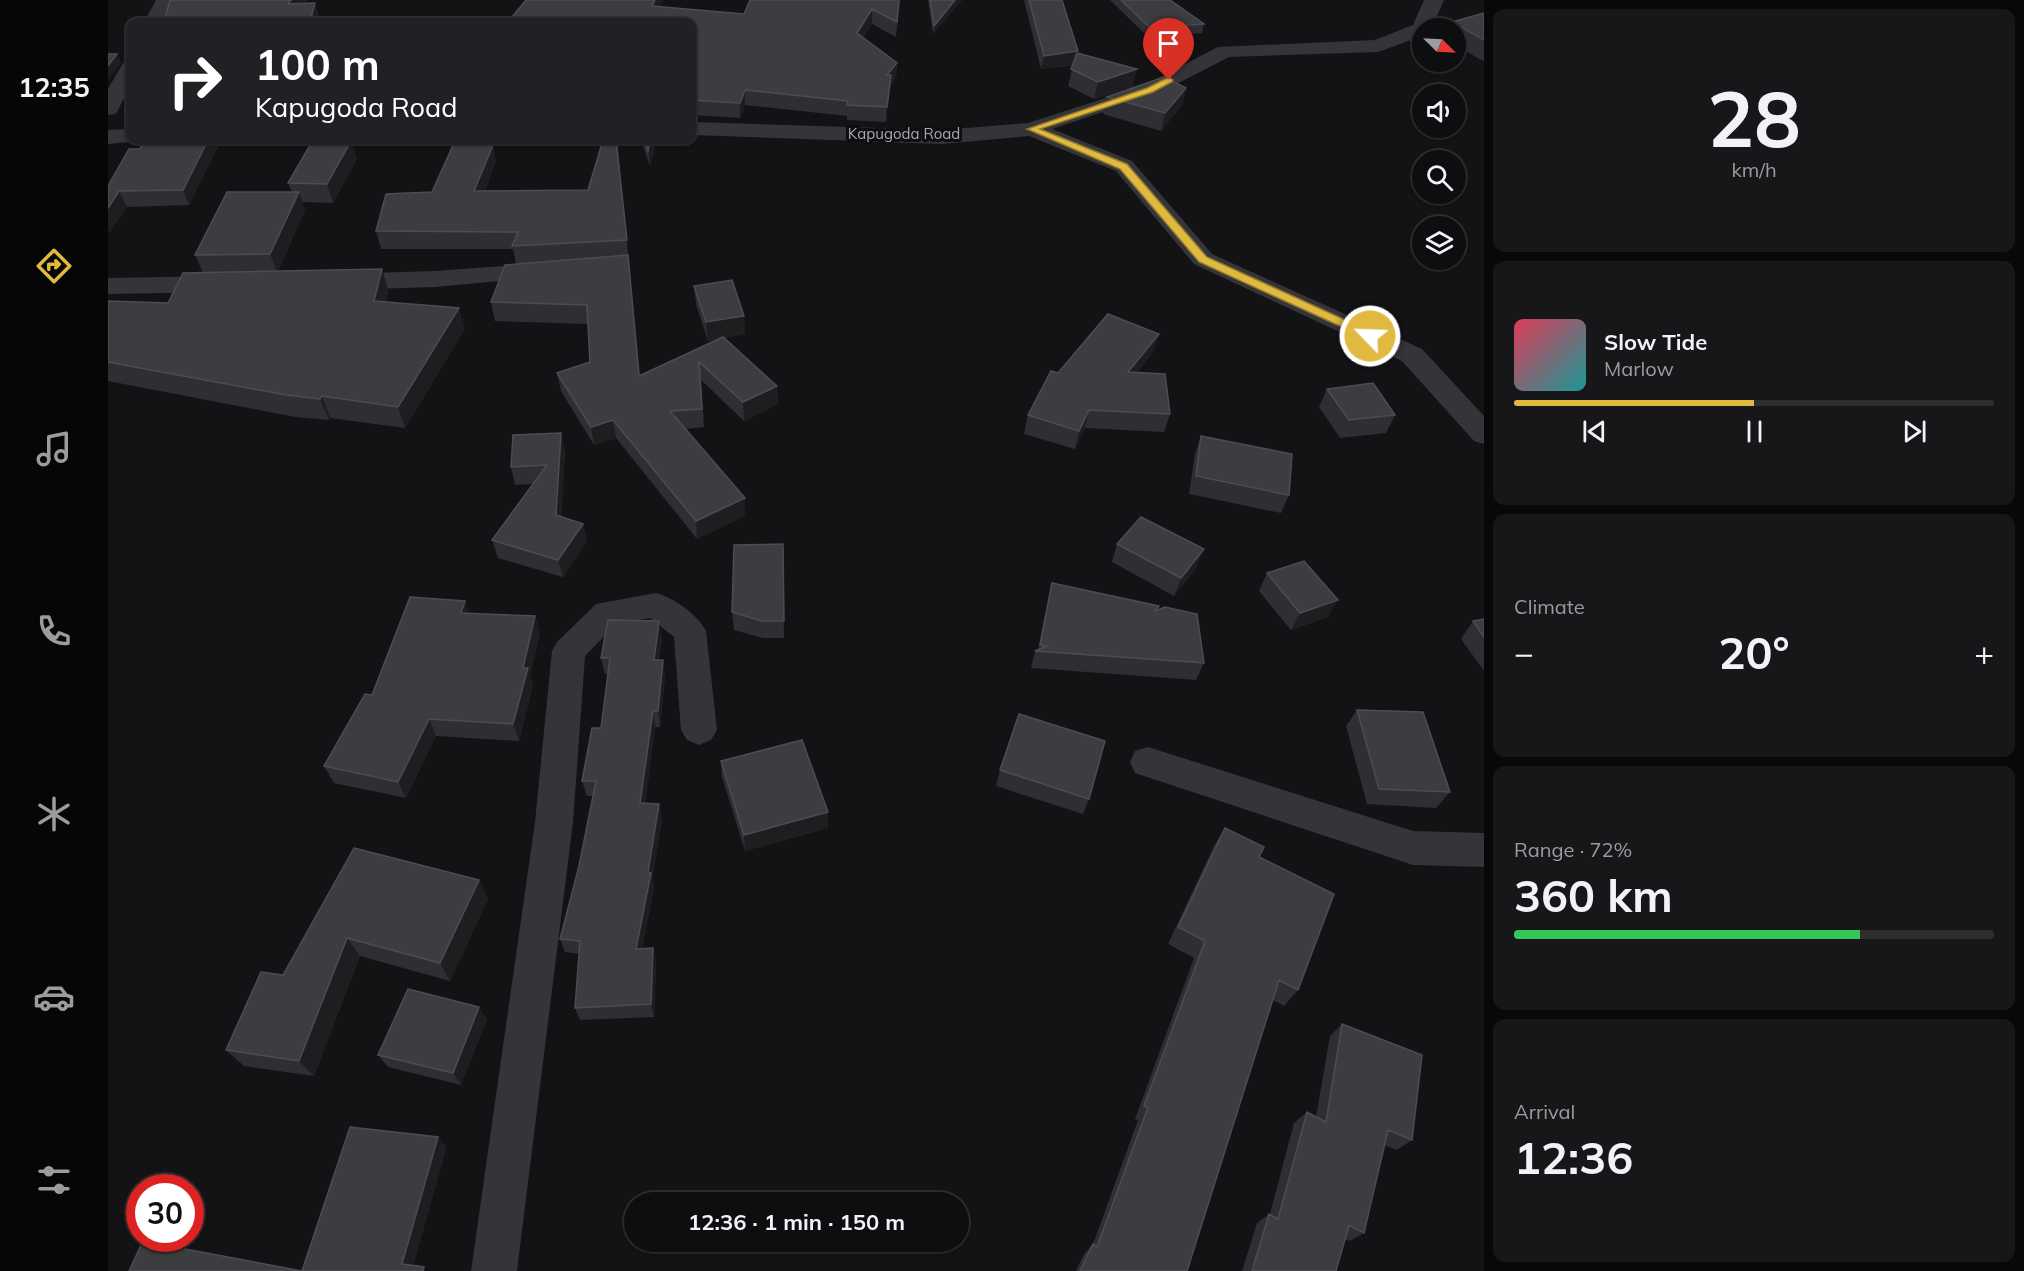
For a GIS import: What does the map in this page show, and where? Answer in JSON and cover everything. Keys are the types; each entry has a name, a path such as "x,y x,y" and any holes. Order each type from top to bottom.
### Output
{"street":[{"path":"156,18 166,0"},
{"name":"Kapugoda Road","path":"1426,18 1434,0"},
{"name":"Kapugoda Road","path":"696,129 942,137 1031,129 1150,90 1225,51 1378,46 1412,32"},
{"path":"108,109 126,75"},
{"path":"1031,129 1124,166 1203,259 1412,355 1484,434"},
{"path":"108,137 126,136"},
{"path":"316,282 435,279 566,270"},
{"path":"108,286 245,284"},
{"path":"494,1271 554,822 569,651 607,613 656,605 690,631 699,730"},
{"path":"1148,762 1413,848 1484,850"}],"building":[{"path":"170,0 291,0 288,4 315,3 311,18 165,18"},
{"path":"526,0 655,0 652,6 744,14 750,0 899,0 897,22 872,9 857,33 897,63 887,75 891,75 887,107 847,105 848,101 745,90 740,103 696,100 696,18 511,18"},
{"path":"930,0 955,0 934,26"},
{"path":"1029,0 1062,0 1078,51 1044,56"},
{"path":"1121,0 1170,0 1204,24 1150,28"},
{"path":"1484,13 1484,40 1466,30 1466,18"},
{"path":"1077,53 1137,69 1098,82 1071,69"},
{"path":"108,54 117,54 108,66"},
{"path":"1164,77 1186,88 1165,113 1107,97"},
{"path":"142,144 206,144 183,190 119,191 108,208 108,186 129,149 140,149"},
{"path":"311,144 349,144 327,184 288,183"},
{"path":"454,144 493,145 474,191 588,190 602,144 616,144 627,240 512,246 518,232 376,231 386,194 432,192"},
{"path":"227,192 299,192 270,254 195,255"},
{"path":"628,255 639,376 723,337 777,386 743,402 699,362 702,409 670,411 745,498 696,521 613,420 591,427 557,373 590,362 587,305 491,302 505,265"},
{"path":"382,269 374,301 459,308 398,407 322,396 320,399 286,395 108,362 108,301 168,303 183,273"},
{"path":"732,280 744,316 706,322 694,286"},
{"path":"1108,314 1159,334 1128,372 1165,374 1170,414 1089,410 1079,431 1028,415 1051,371 1058,373"},
{"path":"1373,383 1395,415 1349,420 1327,389"},
{"path":"561,433 556,515 583,524 558,560 492,540 547,465 511,467 513,435"},
{"path":"1201,436 1292,454 1289,495 1196,476"},
{"path":"1141,517 1204,549 1181,578 1117,544"},
{"path":"783,544 784,621 762,621 732,612 734,545"},
{"path":"1304,561 1338,600 1300,613 1267,573"},
{"path":"1052,583 1159,606 1155,611 1165,607 1197,614 1204,663 1035,651 1047,646 1040,645"},
{"path":"410,597 465,601 461,613 535,616 523,668 528,668 513,724 429,719 398,782 324,766 365,694 372,695"},
{"path":"1484,619 1484,637 1473,621"},
{"path":"608,620 659,621 654,660 663,660 658,711 653,711 640,803 659,804 648,872 651,873 636,949 653,948 651,1004 575,1008 580,941 560,939 579,866 596,781 582,781 592,728 601,728 610,658 601,658"},
{"path":"1357,710 1423,712 1450,792 1379,789"},
{"path":"1019,714 1105,741 1089,799 1000,770"},
{"path":"802,740 828,812 744,835 721,761"},
{"path":"1225,828 1264,847 1259,857 1334,894 1298,990 1279,980 1187,1271 1080,1271 1093,1244 1097,1247 1148,1107 1144,1106 1205,941 1178,927"},
{"path":"354,848 479,880 440,963 347,938 299,1061 226,1050 261,972 283,975"},
{"path":"408,989 479,1007 453,1073 378,1055"},
{"path":"1342,1024 1422,1055 1412,1140 1388,1130 1364,1233 1349,1225 1336,1271 1252,1271 1269,1214 1278,1219 1307,1112 1326,1122"},
{"path":"350,1127 438,1137 402,1264 424,1267 423,1271 302,1271"},
{"path":"138,1252 201,1252 302,1271 129,1271"}],"route":[{"path":"1169,80 1150,90 1031,129 1124,166 1203,259 1370,336"}]}
